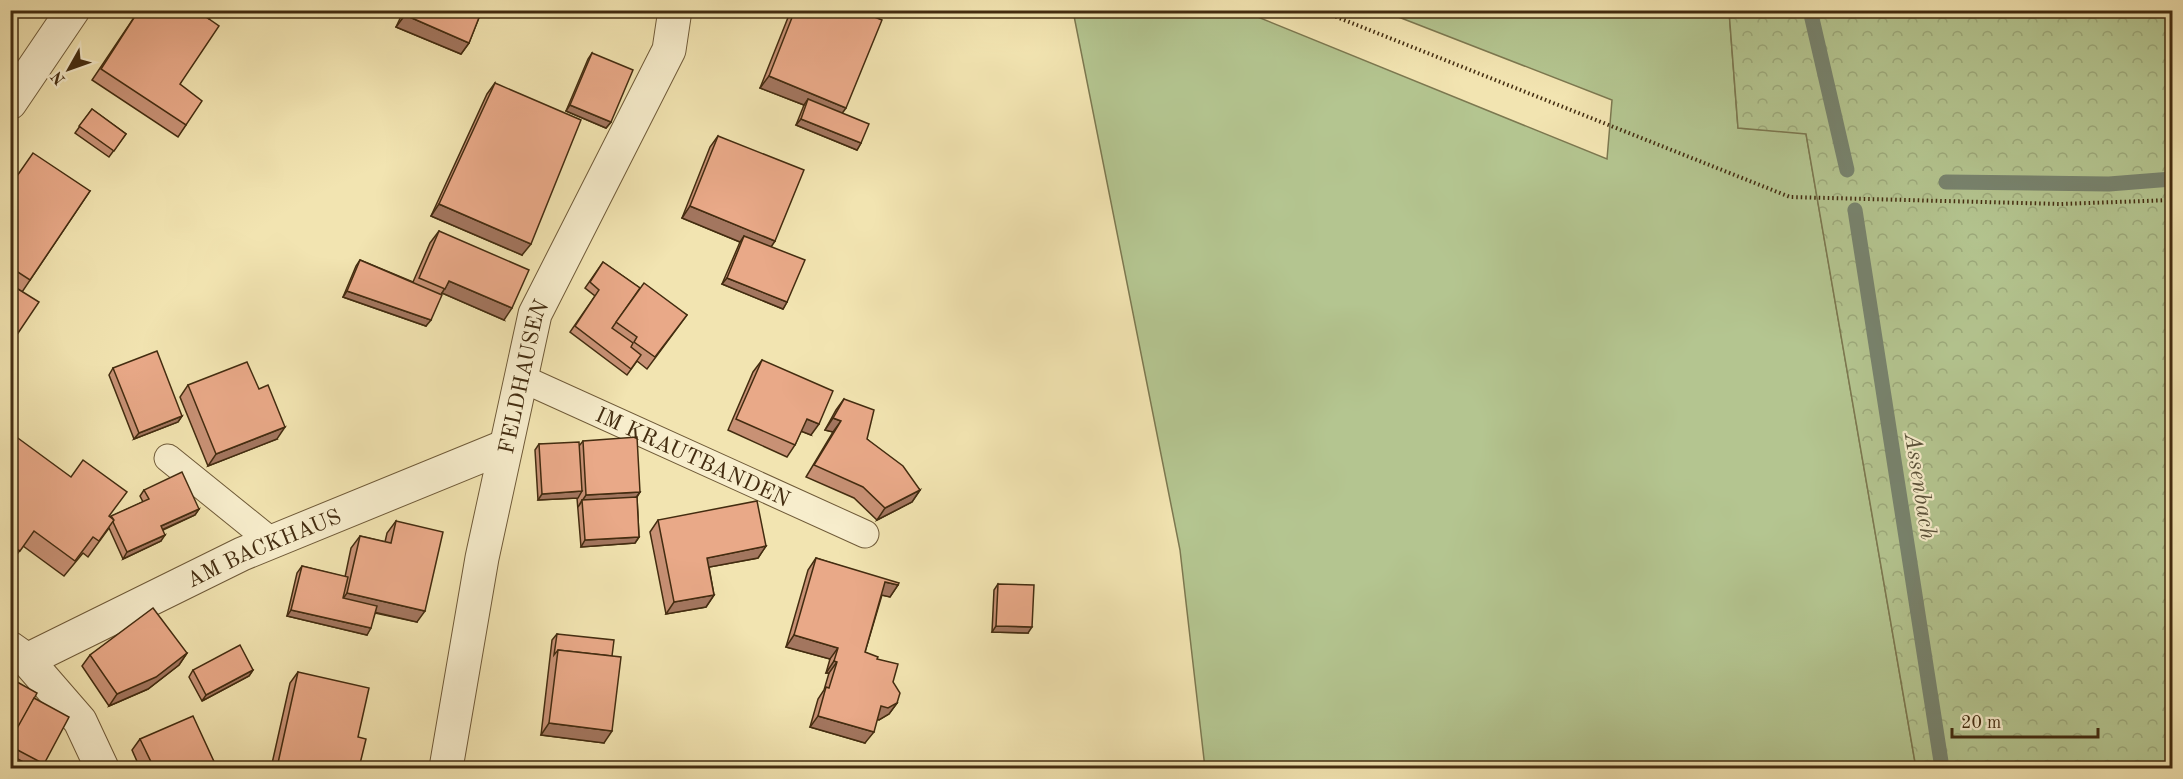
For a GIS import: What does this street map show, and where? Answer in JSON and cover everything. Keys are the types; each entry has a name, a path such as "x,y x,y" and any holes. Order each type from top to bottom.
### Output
{"street":[{"path":"10,103 73,10"},
{"name":"FELDHAUSEN","path":"446,768 479,576 534,314 669,50 675,10"},
{"name":"AM BACKHAUS","path":"19,654 242,554 506,446"},
{"path":"19,654 80,721 102,768"}],"lane":[{"name":"IM KRAUTBANDEN","path":"521,378 865,534"},
{"path":"168,458 272,542"}],"path":[{"path":"1319,10 1790,197 2061,204 2172,200"}],"green space":[{"path":"1073,11 1243,11 1607,159 1612,100 1383,11 1729,11 1738,128 1806,133 1916,768 1205,768 1180,550"},
{"path":"1729,11 2172,11 2172,768 1916,768 1806,134 1738,128"}],"building":[{"path":"139,10 196,10 219,26 180,84 202,101 186,125 101,69"},
{"path":"196,10 215,10 209,19"},
{"path":"407,10 482,10 469,43 405,15"},
{"path":"795,10 857,10 882,20 846,108 769,76"},
{"path":"592,53 633,70 611,122 570,105"},
{"path":"495,83 581,120 531,244 439,204"},
{"path":"808,99 869,124 861,143 801,119"},
{"path":"92,109 126,134 114,151 79,126"},
{"path":"718,136 804,170 775,241 690,206"},
{"path":"33,153 90,191 30,280 10,267 10,186"},
{"path":"439,231 529,270 512,308 449,281 445,289 419,278"},
{"path":"744,236 805,260 787,302 727,278"},
{"path":"360,260 442,295 431,320 347,291"},
{"path":"603,262 640,288 612,328 633,343 631,347 641,355 631,369 575,326 599,290 590,282"},
{"path":"644,283 687,315 655,357 634,342 637,337 616,322"},
{"path":"10,284 39,302 10,345"},
{"path":"157,351 182,416 139,433 113,368"},
{"path":"762,360 833,391 819,424 807,419 795,445 736,419"},
{"path":"247,362 259,389 268,385 285,427 216,454 188,385"},
{"path":"844,399 874,410 867,439 903,466 920,490 885,508 863,487 814,465 841,421 833,418"},
{"path":"11,433 71,477 83,460 127,492 109,516 114,520 99,541 93,537 75,561 34,531 20,551 10,545"},
{"path":"637,437 640,492 586,495 583,441"},
{"path":"579,442 582,491 542,494 539,444"},
{"path":"182,472 199,509 161,526 165,535 127,552 111,516 149,499 144,490"},
{"path":"637,497 639,537 585,540 582,500"},
{"path":"757,501 766,546 707,558 714,595 674,602 658,520"},
{"path":"396,521 443,532 425,611 347,593 360,536 391,543"},
{"path":"816,558 899,583 898,585 885,582 865,652 878,657 877,659 898,664 893,682 900,693 897,703 888,708 881,706 874,732 818,716 826,687 829,688 837,662 834,661 838,648 794,635"},
{"path":"302,566 348,577 343,598 377,606 371,628 291,610"},
{"path":"998,584 1034,585 1032,627 996,626"},
{"path":"153,608 187,653 156,677 117,694 90,655"},
{"path":"557,634 614,640 612,656 558,650 554,655"},
{"path":"240,645 253,670 206,695 193,670"},
{"path":"558,650 621,657 612,731 549,723"},
{"path":"298,672 369,688 358,737 366,739 359,768 304,768 278,763"},
{"path":"10,678 37,693 12,739 10,739"},
{"path":"34,698 69,717 44,764 10,746 10,741"},
{"path":"193,716 217,768 154,768 140,739"}],"waterway":[{"name":"Assenbach","path":"1810,10 1847,170"},
{"path":"1946,182 2109,184 2172,179"},
{"name":"Assenbach","path":"1855,210 1942,768"}]}
